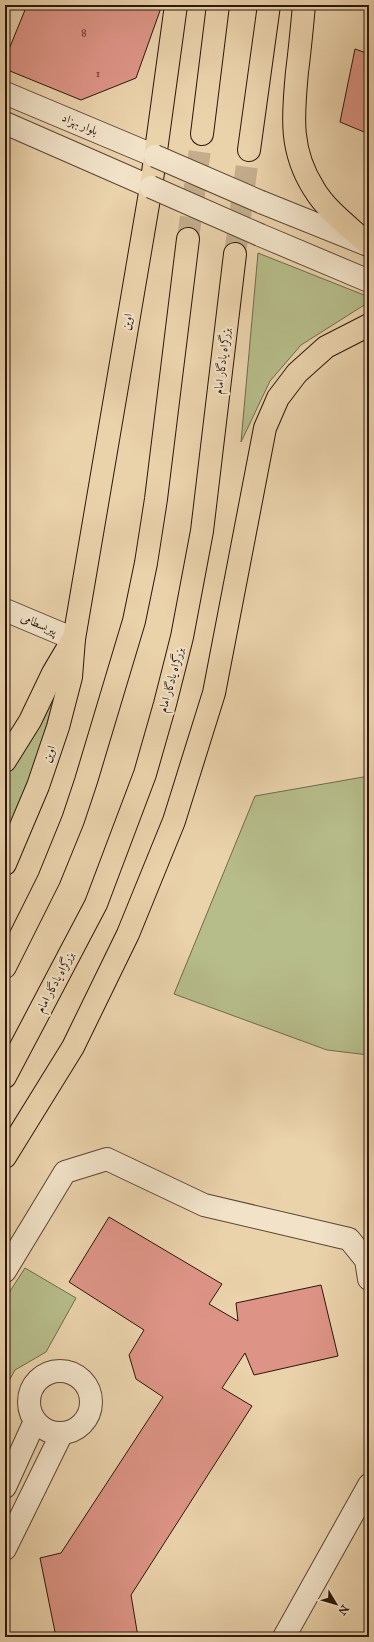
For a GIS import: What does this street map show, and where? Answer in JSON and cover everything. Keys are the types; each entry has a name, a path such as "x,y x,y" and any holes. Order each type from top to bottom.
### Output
{"main road":[{"name":"اوین","path":"5,864 38,786 58,727 71,677 74,639 155,156 176,5"},
{"path":"202,134 218,5"},
{"path":"249,150 269,5"},
{"path":"304,5 293,114 299,158 314,190 331,210 369,245"},
{"path":"5,967 49,879 73,820 134,620 146,563 156,499 188,240"},
{"name":"بزرگراه یادگار امام","path":"5,1077 96,904 145,774 165,704 182,637 202,531 235,254"},
{"path":"5,1157 73,1047 128,934 174,821 214,693 265,428 278,398 297,373 326,348 369,325"},
{"name":"اوین","path":"5,761 30,721 53,674 74,639"}],"street":[{"name":"بلوار بهزاد","path":"5,93 261,202 369,245"},
{"path":"5,123 260,235 369,281"},
{"name":"پیربسطامی","path":"5,610 74,639"},
{"path":"5,1271 65,1172 107,1159 204,1205 349,1239 366,1260 369,1279"},
{"path":"61,1370 71,1372 81,1378 88,1386 91,1396 91,1407 87,1418 80,1426 71,1431 62,1433 51,1432 42,1428 35,1421 30,1412 30,1392 35,1383 42,1376 61,1370"},
{"path":"5,1487 35,1421"},
{"path":"5,1549 62,1433"},
{"path":"284,1637 369,1485"}],"green space":[{"path":"258,253 369,297 369,302 301,345 270,381 241,442"},
{"path":"61,675 27,787 5,838 5,779"},
{"path":"369,776 369,1055 327,1050 174,994 255,796"},
{"path":"25,1268 76,1298 46,1352 15,1370 5,1388 5,1299"}],"building":[{"path":"27,5 162,5 136,78 81,100 5,69 5,59"},
{"path":"355,49 369,54 369,134 340,122"},
{"path":"109,1217 222,1284 209,1304 238,1321 236,1303 321,1285 338,1356 254,1375 245,1353 222,1388 252,1406 131,1595 138,1637 56,1637 40,1558 61,1553 163,1397 136,1379 129,1355 144,1330 69,1282"}],"tunnel":[{"path":"188,239 202,134"},
{"path":"235,254 249,150"}]}
